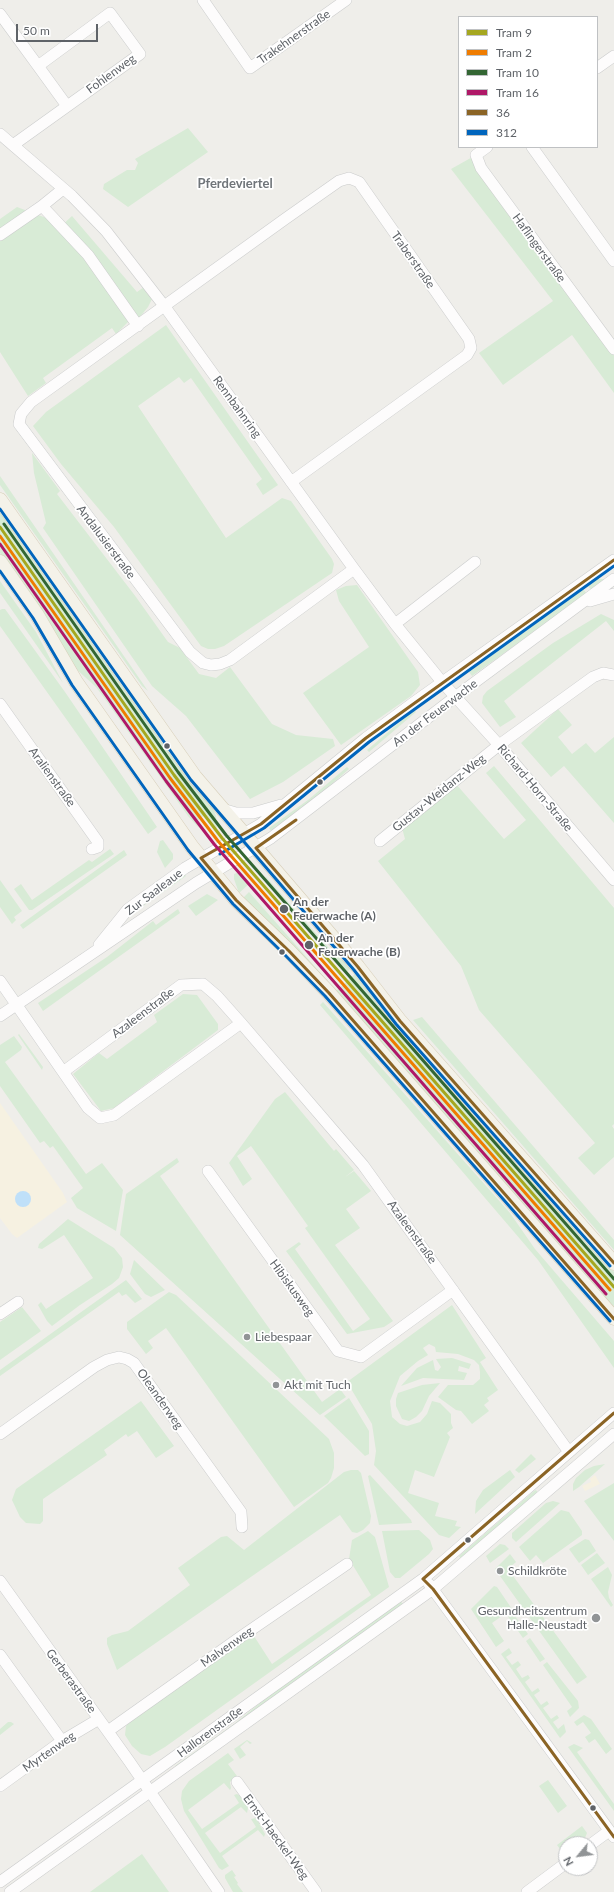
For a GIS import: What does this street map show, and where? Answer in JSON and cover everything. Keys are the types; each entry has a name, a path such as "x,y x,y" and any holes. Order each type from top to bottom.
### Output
{"main road":[{"path":"0,500 195,777 358,967 400,1021 614,1263"},
{"path":"0,562 37,615 80,689 200,858 254,918 289,950 329,993 614,1318"}],"street":[{"name":"Trakehnerstraße","path":"202,0 250,68 346,0"},
{"name":"Fohlenweg","path":"13,145 140,54 110,13 38,66"},
{"path":"0,14 67,106"},
{"path":"598,67 614,56"},
{"name":"Rennbahnring","path":"0,134 63,188 106,231 165,307 290,482 395,624 455,697"},
{"name":"Haflingerstraße","path":"486,148 476,155 481,168 614,349"},
{"path":"533,148 614,261"},
{"name":"Traberstraße","path":"165,307 339,181 349,178 359,182 469,339 471,348 467,355 290,482"},
{"path":"0,235 42,206 63,188"},
{"path":"42,206 88,256 138,326"},
{"name":"Andalusierstraße","path":"165,307 31,402 21,414 19,424 190,652 203,663 211,665 220,664 230,660 354,569"},
{"name":"An der Feuerwache","path":"244,835 267,819 366,738 614,560"},
{"path":"395,624 475,562"},
{"name":"An der Feuerwache","path":"256,848 330,794 455,697 584,603 614,579"},
{"path":"584,603 614,594"},
{"name":"Gustav-Weidanz-Weg","path":"380,841 499,745 593,677 603,673 614,675"},
{"name":"Richard-Horn-Straße","path":"455,697 499,745 614,880"},
{"name":"Aralienstraße","path":"0,704 98,842 98,847 92,849"},
{"path":"222,808 236,813 254,813 285,804"},
{"name":"Zur Saaleaue","path":"96,950 128,909 200,858 244,835"},
{"name":"Zur Saaleaue","path":"0,1016 96,950 213,873 256,848"},
{"path":"0,981 88,1108 100,1118 114,1115 241,1022"},
{"name":"Azaleenstraße","path":"63,1072 181,985 202,984 217,996 241,1022 363,1165 569,1452"},
{"name":"Hibiskusweg","path":"208,1171 338,1351 361,1357 454,1290"},
{"path":"0,1314 18,1302"},
{"name":"Oleanderweg","path":"0,1434 94,1367 106,1360 119,1357 126,1359 134,1363 241,1512 242,1527"},
{"name":"Hallorenstraße","path":"0,1882 423,1579 614,1413"},
{"name":"Hallorenstraße","path":"10,1892 434,1589 614,1434"},
{"name":"Malvenweg","path":"108,1731 347,1564"},
{"path":"423,1579 434,1589 612,1834 598,1841"},
{"name":"Gerberastraße","path":"0,1581 143,1780"},
{"path":"0,1655 62,1741"},
{"name":"Myrtenweg","path":"0,1786 62,1741 99,1719"},
{"path":"143,1780 219,1892"},
{"name":"Ernst-Haeckel-Weg","path":"237,1782 316,1892"},
{"path":"527,1892 558,1869"}],"green space":[{"path":"188,128 208,152 128,207 103,189 104,184 127,170 135,170 138,163 135,159"},
{"path":"476,155 614,349 614,393 572,335 503,385 479,353 553,301 451,169"},
{"path":"17,207 49,219 58,229 72,216 137,292 144,287 152,299 148,307 139,318 134,316 116,334 112,328 43,378 46,383 28,396 0,352 0,219"},
{"path":"166,325 278,485 263,495 256,484 262,479 191,378 184,383 179,377 138,406 226,538 282,498 291,501 334,564 332,573 224,646 215,649 208,649 201,646 114,527 61,464 33,426 46,412"},
{"path":"32,453 60,491 57,494 136,597 168,642 180,648 199,674 216,678 230,667 272,724 296,735 333,739 335,746 283,782 250,799 186,716 152,686 43,528 46,523 34,473"},
{"path":"0,476 148,691 142,686 0,485"},
{"path":"0,511 213,809 216,816 217,829 206,814 197,821 205,831 197,826 188,816 96,687 74,667 35,603 0,553"},
{"path":"597,579 608,579 592,591 588,586"},
{"path":"0,581 36,632 63,683 0,593"},
{"path":"357,585 418,672 420,685 411,696 341,745 303,693 369,647 339,601 336,590 346,586"},
{"path":"583,589 587,594 472,676 469,672"},
{"path":"5,609 65,692 157,827 148,834 0,626 0,610"},
{"path":"601,614 614,620 614,631 606,621 504,701 516,717 500,727 482,703 483,696 487,691 553,643"},
{"path":"558,709 572,725 558,737 572,754 586,743 595,753 614,737 614,823 564,766 551,777 521,743"},
{"path":"414,710 416,712 369,752 367,750"},
{"path":"494,766 614,908 614,1124 612,1126 614,1129 614,1157 594,1175 578,1158 595,1143 479,1010 461,966 378,861 405,839 402,828 456,784 504,839 526,820 486,773"},
{"path":"347,767 349,769 325,790 271,831 269,828 308,800"},
{"path":"163,840 173,854 173,859 165,868 157,852 160,841"},
{"path":"110,849 114,854 32,910 29,910 14,889 21,884 32,900 89,860 92,862"},
{"path":"124,850 127,855 23,929 20,925"},
{"path":"239,872 249,884 239,893 234,879 234,874"},
{"path":"184,873 186,876 136,911 134,908"},
{"path":"266,877 335,955 352,967 347,972 265,878"},
{"path":"0,880 22,911 14,917 16,920 12,924 0,907"},
{"path":"249,892 332,986 242,899"},
{"path":"207,894 218,900 196,916 188,906"},
{"path":"178,909 180,913 43,1011 38,1003 107,957 153,921 156,925"},
{"path":"356,973 378,1004 614,1272 614,1309 335,992"},
{"path":"183,994 197,995 218,1024 218,1030 114,1108 101,1111 73,1074 99,1053 107,1059 157,1022 154,1015"},
{"path":"323,1002 510,1213 535,1249 614,1341 614,1368 538,1260 320,1005"},
{"path":"422,1017 614,1240 614,1250 413,1020"},
{"path":"19,1034 43,1067 42,1070 18,1035"},
{"path":"14,1036 22,1047 21,1050 5,1062 86,1174 102,1163 123,1190 116,1231 77,1208 71,1198 83,1188 53,1146 50,1148 44,1141 40,1143 0,1086 0,1045"},
{"path":"285,1092 334,1151 336,1149 354,1170 345,1177 354,1171 371,1191 346,1209 360,1228 335,1245 393,1321 384,1327 347,1334 286,1251 299,1242 301,1244 295,1249 353,1331 370,1319 305,1228 308,1226 251,1146 237,1156 252,1179 243,1186 229,1163 275,1099"},
{"path":"177,1158 179,1162 160,1176 322,1402 340,1389 346,1397 320,1415 120,1235 126,1194"},
{"path":"68,1219 114,1248 122,1258 123,1267 119,1278 112,1284 52,1326 47,1321 38,1305 41,1302 46,1309 93,1278 64,1235 42,1249 38,1248 39,1244"},
{"path":"134,1260 165,1290 151,1297 145,1294 130,1274"},
{"path":"126,1280 142,1299 135,1303 126,1294 122,1296 119,1292 0,1376 0,1370"},
{"path":"169,1292 176,1295 329,1439 334,1453 334,1468 331,1478 328,1483 294,1507 166,1328 148,1341 153,1348 146,1354 127,1329 127,1322"},
{"path":"452,1305 486,1358 480,1362 498,1390 487,1398 489,1401 484,1405 489,1411 472,1424 461,1411 456,1410 438,1397 448,1385 473,1385 480,1379 479,1365 474,1360 458,1354 436,1352 435,1347 429,1344 423,1348 428,1355 400,1376 390,1401 392,1417 400,1424 407,1426 420,1422 427,1414 432,1401 440,1403 451,1414 451,1423 453,1428 447,1433 450,1437 434,1477 415,1470 408,1493 439,1503 435,1516 457,1521 455,1526 461,1527 449,1538 439,1535 374,1465 376,1451 372,1424 347,1382"},
{"path":"22,1307 41,1331 0,1360 0,1322"},
{"path":"452,1358 471,1364 469,1369 459,1366 458,1371 467,1373 464,1380 423,1378 401,1386 417,1368 433,1360 435,1370 438,1371 441,1367 436,1359"},
{"path":"440,1383 429,1396 422,1411 416,1417 409,1421 402,1419 396,1406 398,1393 422,1385"},
{"path":"349,1398 369,1431 369,1454 365,1456 324,1416"},
{"path":"141,1401 174,1446 156,1458 137,1431 128,1437 126,1434 104,1450 107,1455 43,1499 43,1521 40,1524 26,1523 20,1517 12,1500 16,1489"},
{"path":"531,1454 536,1459 519,1473 515,1470"},
{"path":"605,1464 573,1491 573,1484 576,1478 585,1470 594,1466"},
{"path":"358,1470 361,1473 371,1516 370,1523 363,1530 357,1533 352,1532 340,1515 117,1670 107,1644 107,1638 112,1635 128,1631 190,1585 178,1568 221,1537 227,1536 244,1550 344,1472"},
{"path":"510,1470 515,1477 475,1514 476,1501 483,1490"},
{"path":"370,1475 411,1520 412,1523 379,1525 368,1476"},
{"path":"614,1483 614,1541 584,1501"},
{"path":"536,1490 538,1493 461,1559 459,1556"},
{"path":"553,1501 560,1503 516,1542 512,1538 512,1533 546,1503"},
{"path":"561,1510 569,1512 582,1531 582,1535 543,1563 536,1555 530,1561 519,1547"},
{"path":"419,1530 430,1540 433,1549 400,1578 395,1578 390,1572 382,1531"},
{"path":"368,1531 375,1537 389,1587 165,1747 150,1756 141,1754 132,1746 125,1735 126,1726 134,1717 252,1633 272,1664 371,1595 349,1559 352,1540"},
{"path":"585,1539 589,1540 596,1551 579,1563 569,1549"},
{"path":"500,1544 505,1545 509,1549 490,1563 486,1556"},
{"path":"597,1553 605,1563 588,1575 581,1565"},
{"path":"510,1554 516,1562 508,1569 587,1677 577,1684 495,1569"},
{"path":"608,1567 612,1575 608,1592 609,1598 613,1605 611,1607 591,1579"},
{"path":"494,1586 497,1587 512,1609 492,1623 504,1641 496,1647 471,1609"},
{"path":"400,1600 404,1606 177,1769 175,1766 234,1724 295,1675"},
{"path":"512,1612 528,1634 523,1638 507,1615"},
{"path":"530,1638 545,1659 540,1662 526,1641"},
{"path":"509,1648 512,1653 506,1657 512,1665 518,1661 521,1665 516,1669 522,1678 528,1675 530,1678 525,1682 532,1692 538,1688 540,1691 534,1695 541,1705 547,1701 549,1704 543,1708 551,1719 557,1715 559,1718 553,1722 558,1729 564,1724 566,1732 560,1738 501,1654"},
{"path":"547,1662 578,1701 579,1708 570,1717 567,1711 572,1707 543,1665"},
{"path":"584,1715 591,1719 612,1749 606,1754 595,1739 589,1743 585,1737 591,1733 583,1722 577,1726 574,1722"},
{"path":"8,1722 14,1724 0,1735 0,1729"},
{"path":"247,1740 252,1743 250,1744 247,1741 240,1747 246,1755 240,1759 234,1749"},
{"path":"574,1744 583,1748 577,1752 614,1804 614,1811 568,1747"},
{"path":"228,1753 234,1760 228,1764 237,1776 230,1782 230,1790 224,1783 188,1810 202,1829 239,1803 234,1795 237,1794 240,1796 248,1808 247,1813 241,1807 205,1833 220,1853 256,1827 251,1819 256,1818 265,1834 264,1837 258,1830 222,1856 229,1866 222,1870 219,1868 184,1811 181,1799 182,1791 189,1781"},
{"path":"548,1780 567,1806 558,1813 539,1786"},
{"path":"582,1826 587,1833 586,1836 569,1836"},
{"path":"142,1854 169,1892 90,1892"},
{"path":"232,1870 236,1876 234,1877 238,1883 237,1884 243,1892 233,1892 225,1878 225,1875"}],"sand":[{"path":"0,1103 63,1193 67,1202 17,1238 12,1234 0,1218"},
{"path":"595,1475 600,1484 585,1491 582,1486 591,1482 590,1479"}],"water":[{"path":"20,1191 26,1191 31,1196 29,1205 26,1207 20,1207 15,1202 15,1196"}],"tram line":[{"name":"10","path":"4,524 178,772 226,835 614,1279"},
{"name":"9","path":"0,527 174,775 222,838 614,1287"},
{"name":"2","path":"0,536 170,778 218,841 610,1290"},
{"name":"16","path":"0,544 166,781 214,844 606,1294"}],"transit line":[{"name":"312","path":"0,509 191,780 354,970 396,1024 610,1266"},
{"name":"36","path":"614,560 366,738 261,824 201,858 236,900 289,951 329,993 614,1319"},
{"name":"312","path":"220,854 264,828 369,742 614,566"},
{"name":"312","path":"0,571 33,618 72,685 188,850 233,904 325,996 610,1321"},
{"name":"36","path":"296,820 256,848 358,967 400,1021 614,1263"},
{"name":"36","path":"614,1413 423,1579 433,1589 614,1837"}],"place":[{"name":"An der Feuerwache (A)","path":"284,909"},
{"name":"An der Feuerwache (B)","path":"309,945"},
{"name":"Liebespaar","path":"247,1337"},
{"name":"Akt mit Tuch","path":"276,1385"},
{"name":"Schildkröte","path":"500,1571"},
{"name":"Gesundheitszentrum Halle-Neustadt","path":"596,1618"}],"district":[{"name":"Pferdeviertel","path":"235,184"}]}
